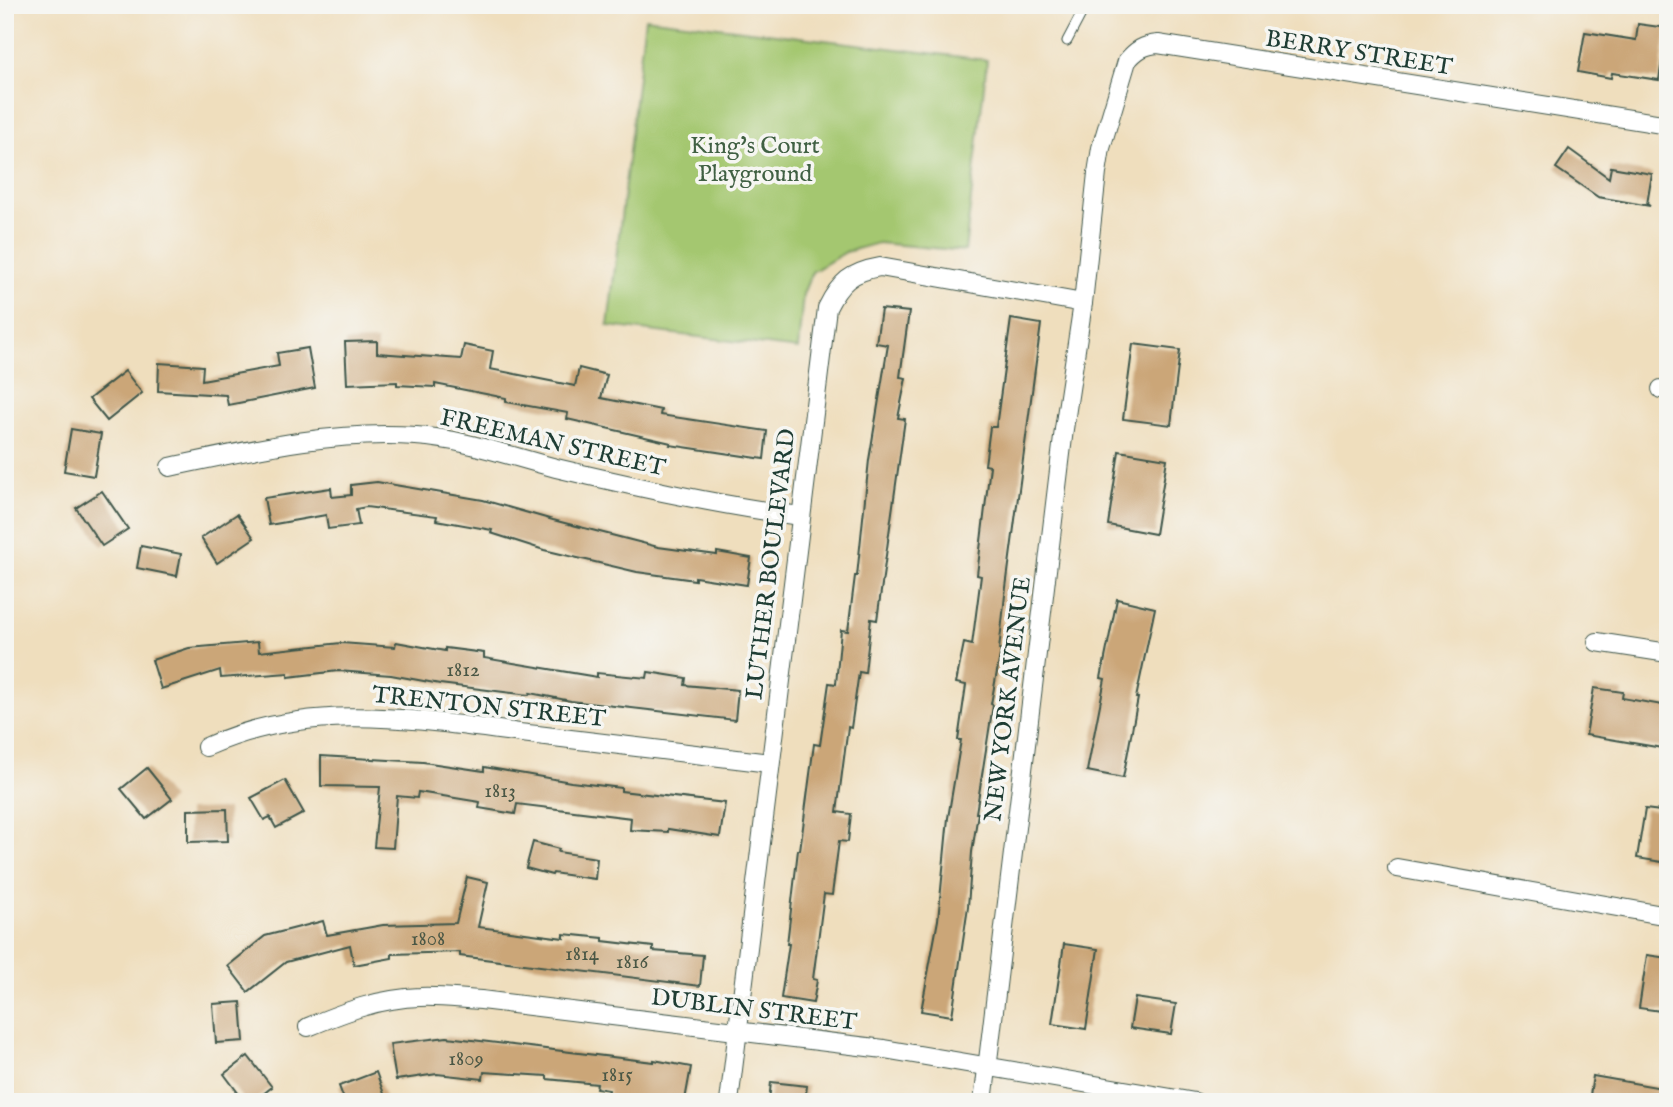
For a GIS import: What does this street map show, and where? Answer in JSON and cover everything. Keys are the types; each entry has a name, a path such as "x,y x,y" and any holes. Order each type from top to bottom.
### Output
{"street":[{"name":"BERRY STREET","path":"1083,303 1101,148 1127,61 1136,51 1147,45 1158,44 1668,125"},
{"name":"LUTHER BOULEVARD","path":"729,1102 827,308 835,292 847,279 862,270 880,267 1083,303"},
{"name":"NEW YORK AVENUE","path":"983,1102 1059,471 1083,303"},
{"name":"FREEMAN STREET","path":"170,467 236,453 337,437 380,434 420,436 470,443 659,493 800,516"},
{"path":"1597,642 1668,653"},
{"name":"TRENTON STREET","path":"206,747 236,734 269,725 300,719 341,716 433,722 770,763"},
{"path":"1397,868 1668,916"},
{"name":"DUBLIN STREET","path":"308,1027 352,1009 390,1000 421,996 481,1000 884,1049 1195,1102"}],"lane":[{"path":"1067,41 1086,5"}],"green space":[{"name":"King's Court Playground","path":"645,18 987,60 965,251 878,243 846,252 812,272 803,294 798,349 608,326"}],"building":[{"path":"1638,24 1667,28 1659,80 1612,73 1611,78 1578,72 1585,32 1636,40"},
{"path":"1569,149 1609,178 1611,167 1652,174 1647,204 1650,206 1598,197 1556,168"},
{"path":"881,309 909,312 900,377 906,378 898,418 905,419 877,620 871,619 865,673 859,672 851,728 848,727 837,812 851,814 848,842 839,841 832,895 824,894 813,979 817,980 813,1003 781,998 798,850 814,744 820,745 829,683 836,684 841,630 848,631 857,576 869,460 888,345 876,343"},
{"path":"1011,319 1041,324 952,1016 921,1011 938,920 948,818 961,740 958,740 966,685 956,683 964,643 972,645 990,466 985,465 990,427 996,427"},
{"path":"377,341 377,353 461,359 464,345 493,351 490,369 575,386 579,368 607,375 601,398 661,410 660,415 767,431 764,459 670,445 671,443 567,419 568,413 506,402 506,398 435,384 435,387 397,385 397,382 347,384 345,342"},
{"path":"1133,344 1180,350 1171,425 1123,419"},
{"path":"308,348 315,388 228,405 226,395 158,391 159,363 203,366 202,380 279,366 277,353"},
{"path":"125,371 142,393 107,421 89,399"},
{"path":"71,429 101,434 94,476 64,471"},
{"path":"1119,451 1167,459 1155,534 1108,525"},
{"path":"377,482 483,500 658,547 751,558 747,585 637,572 544,550 491,533 492,530 436,520 437,516 366,507 356,509 359,525 328,529 326,515 269,525 264,498 331,488 332,497 351,495 351,485"},
{"path":"102,491 128,529 102,546 76,508"},
{"path":"237,514 254,538 217,563 201,538"},
{"path":"141,546 181,554 177,576 137,568"},
{"path":"1117,599 1155,608 1123,778 1087,771 1105,679 1101,678"},
{"path":"258,642 259,652 341,643 395,647 396,642 445,651 445,648 484,653 484,658 597,677 597,673 647,678 648,672 686,678 685,685 738,690 735,720 440,684 391,675 338,671 288,677 288,673 221,678 220,670 161,689 152,660 189,648"},
{"path":"1594,688 1623,692 1622,698 1668,706 1668,749 1586,735"},
{"path":"321,756 423,762 484,771 484,767 621,788 621,791 725,803 720,837 668,829 668,832 630,830 631,818 517,804 515,814 479,808 480,802 418,792 417,798 397,796 393,848 374,847 380,787 321,786"},
{"path":"147,768 172,799 146,819 121,789"},
{"path":"285,780 304,813 276,828 270,817 264,820 251,798"},
{"path":"227,809 228,841 188,842 188,810"},
{"path":"1645,809 1668,812 1668,863 1637,858"},
{"path":"533,842 559,849 558,852 597,858 595,879 552,875 526,868"},
{"path":"467,877 488,882 478,927 564,938 564,934 603,938 603,941 653,947 653,951 703,955 700,986 460,956 460,952 392,954 392,958 354,965 350,945 286,962 248,992 228,966 265,936 323,921 327,935 383,925 456,923"},
{"path":"1064,944 1098,949 1086,1029 1052,1024"},
{"path":"1647,955 1668,958 1668,1012 1639,1008"},
{"path":"1135,998 1176,1004 1171,1034 1130,1028"},
{"path":"241,1002 244,1041 216,1043 213,1004"},
{"path":"447,1037 654,1060 691,1067 685,1100 672,1098 671,1102 632,1102 608,1098 609,1090 596,1088 597,1084 547,1079 547,1076 484,1072 483,1079 437,1074 396,1080 390,1044"},
{"path":"248,1056 272,1087 253,1102 245,1102 224,1074"},
{"path":"376,1072 387,1102 345,1102 339,1086"},
{"path":"1593,1076 1668,1089 1668,1102 1589,1102"},
{"path":"771,1082 807,1086 805,1102 769,1102"}]}
